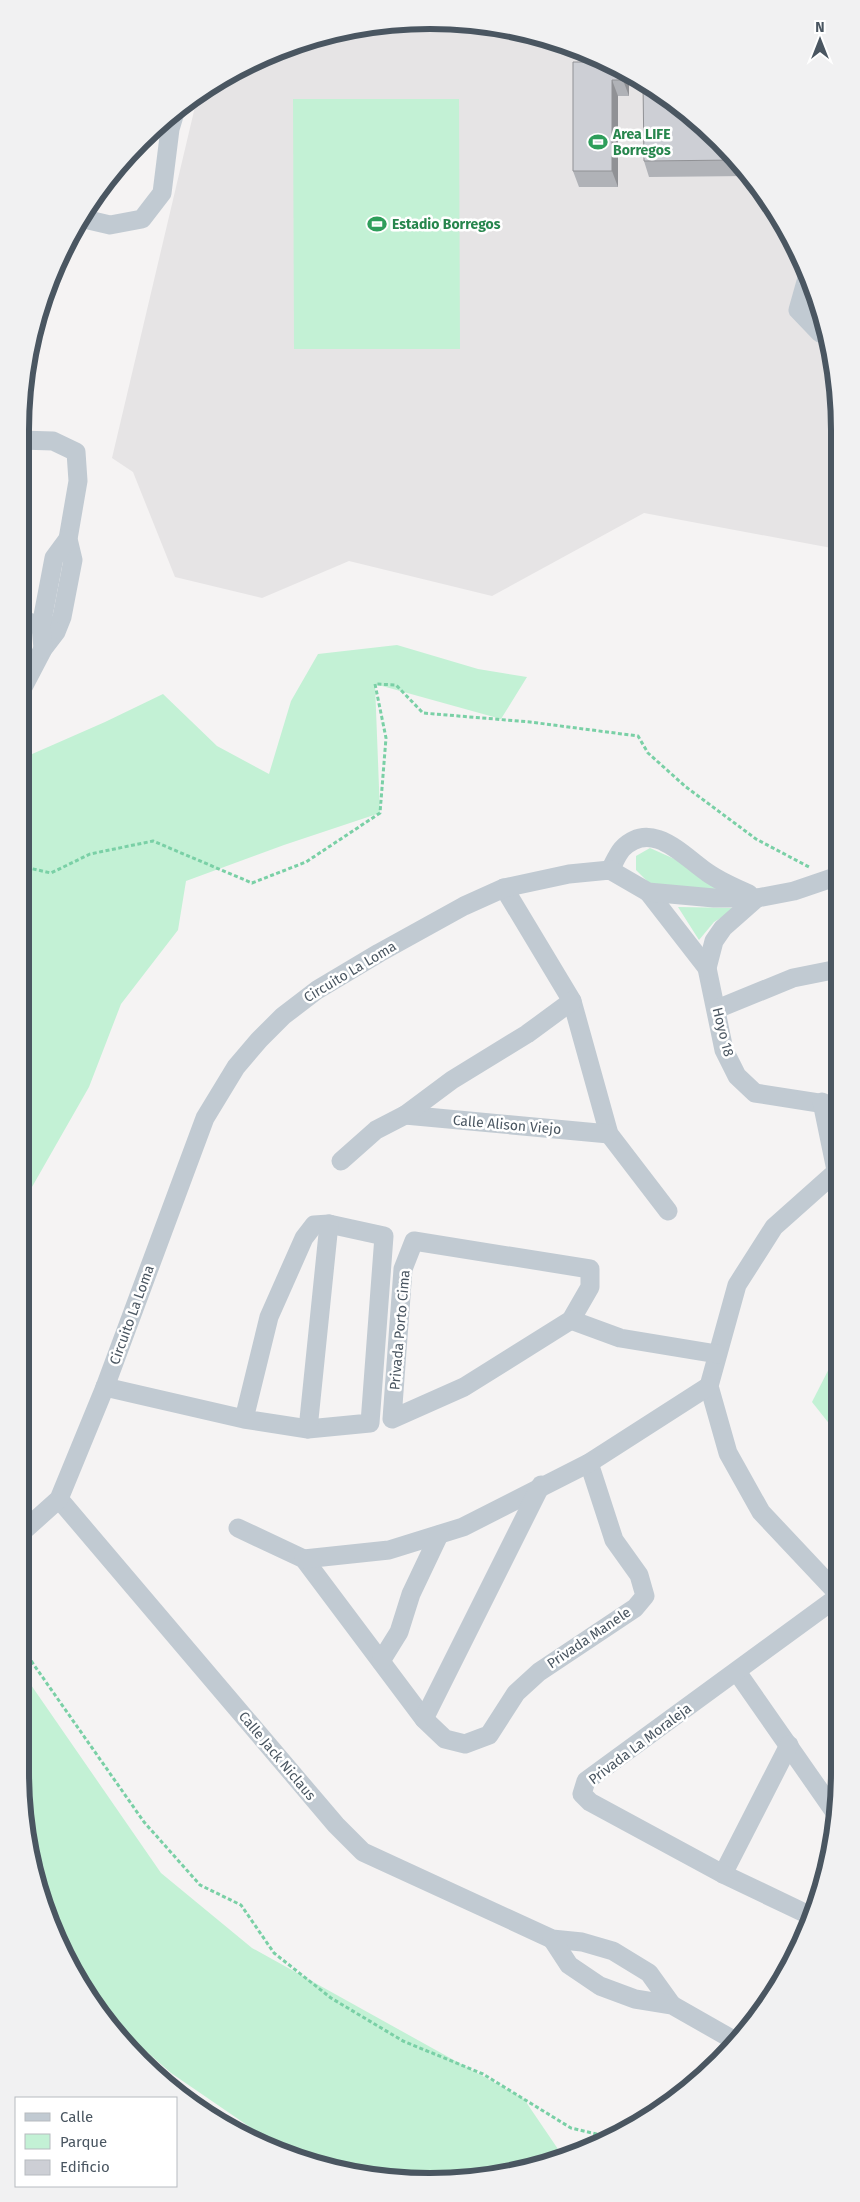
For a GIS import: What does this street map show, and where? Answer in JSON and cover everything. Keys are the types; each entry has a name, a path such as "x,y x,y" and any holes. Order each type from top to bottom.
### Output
{"street":[{"path":"88,220 110,226 142,220 162,193 172,123"},
{"path":"805,286 798,310 819,332"},
{"path":"29,440 53,441 76,452 78,481 68,539 54,558 49,629 43,649 29,676"},
{"path":"29,622 49,629"},
{"path":"757,898 707,872 676,847 662,840 644,838 632,842 621,850 610,870 648,892 714,898 757,898 794,891 831,879"},
{"name":"Circuito La Loma","path":"29,1526 59,1499 106,1387 204,1118 236,1067 259,1040 283,1016 317,990 464,906 504,888 569,874 610,870"},
{"path":"504,888 572,1001 609,1134 668,1211"},
{"name":"Hoyo 18","path":"648,892 707,968 724,1050 737,1076 755,1093 830,1104"},
{"name":"Hoyo 18","path":"707,968 714,940 732,918 757,898"},
{"path":"717,1009 793,978 831,970"},
{"path":"341,1161 376,1130 405,1115 452,1080 527,1034 572,1001"},
{"name":"Calle Alison Viejo","path":"405,1115 609,1134"},
{"path":"831,1175 774,1227 737,1285 709,1386 728,1453 761,1512 831,1587"},
{"path":"244,1419 269,1317 304,1238 314,1226 329,1224 308,1429"},
{"name":"Privada Porto Cima","path":"106,1387 244,1419 308,1429 370,1423 384,1236 329,1224"},
{"name":"Privada Porto Cima","path":"414,1241 590,1269 590,1287 571,1320 464,1387 392,1419 403,1269 414,1241"},
{"path":"571,1320 620,1338 717,1354"},
{"path":"304,1559 389,1550 463,1527 589,1463 709,1386"},
{"name":"Privada Manele","path":"238,1528 304,1559 424,1719 445,1739 465,1744 489,1734 516,1693 539,1672 635,1608 645,1596 639,1575 614,1540 589,1463"},
{"path":"424,1719 542,1486"},
{"name":"Calle Jack Niclaus","path":"59,1499 330,1817 363,1852 552,1939 582,1942 613,1951 650,1973 672,2006"},
{"path":"381,1661 398,1632 411,1594 439,1534"},
{"name":"Privada La Moraleja","path":"806,1913 723,1874 590,1802 582,1794 586,1780 831,1602"},
{"path":"737,1672 830,1804"},
{"path":"723,1874 789,1746"},
{"name":"Calle Jack Niclaus","path":"552,1939 569,1965 600,1986 635,2000 672,2006 731,2038"}],"path":[{"path":"29,868 51,873 90,854 154,840 252,883 306,862 380,813 386,738 375,684 396,686 423,713 530,722 638,736 648,753 686,787 756,839 831,876"},
{"path":"29,1658 144,1822 200,1885 241,1905 274,1953 331,1998 403,2041 483,2074 571,2128 601,2135"}],"shaded area":[{"path":"430,29 482,32 534,42 584,59 653,96 695,128 714,146 732,165 764,207 801,276 818,326 824,352 828,378 831,430 831,548 644,513 492,596 349,561 262,598 175,577 133,472 112,458 195,105 207,96 253,70 276,59 326,42 378,32 404,30"}],"green space":[{"name":"Estadio Borregos","path":"293,99 459,99 460,349 294,349"},
{"path":"397,645 478,669 527,677 501,719 375,684 380,813 284,845 186,881 178,930 121,1004 89,1087 29,1192 29,755 163,694 217,746 269,774 291,701 318,654"},
{"path":"650,848 679,861 725,892 649,883 636,870 636,856"},
{"path":"678,907 737,908 714,922 699,940"},
{"path":"831,1365 831,1426 812,1402"},
{"path":"29,1682 161,1873 252,1948 524,2099 560,2152 508,2166 456,2172 404,2172 352,2166 301,2152 267,2139 171,2073 124,2032 96,1995 59,1926 42,1876 32,1824 29,1772"}],"building":[{"name":"Area LIFE Borregos","path":"573,62 590,62 623,79 612,80 612,171 573,171"},
{"path":"643,90 695,128 727,160 644,161"}],"place":[{"name":"Area LIFE Borregos","path":"598,142"},
{"name":"Estadio Borregos","path":"377,224"}]}
